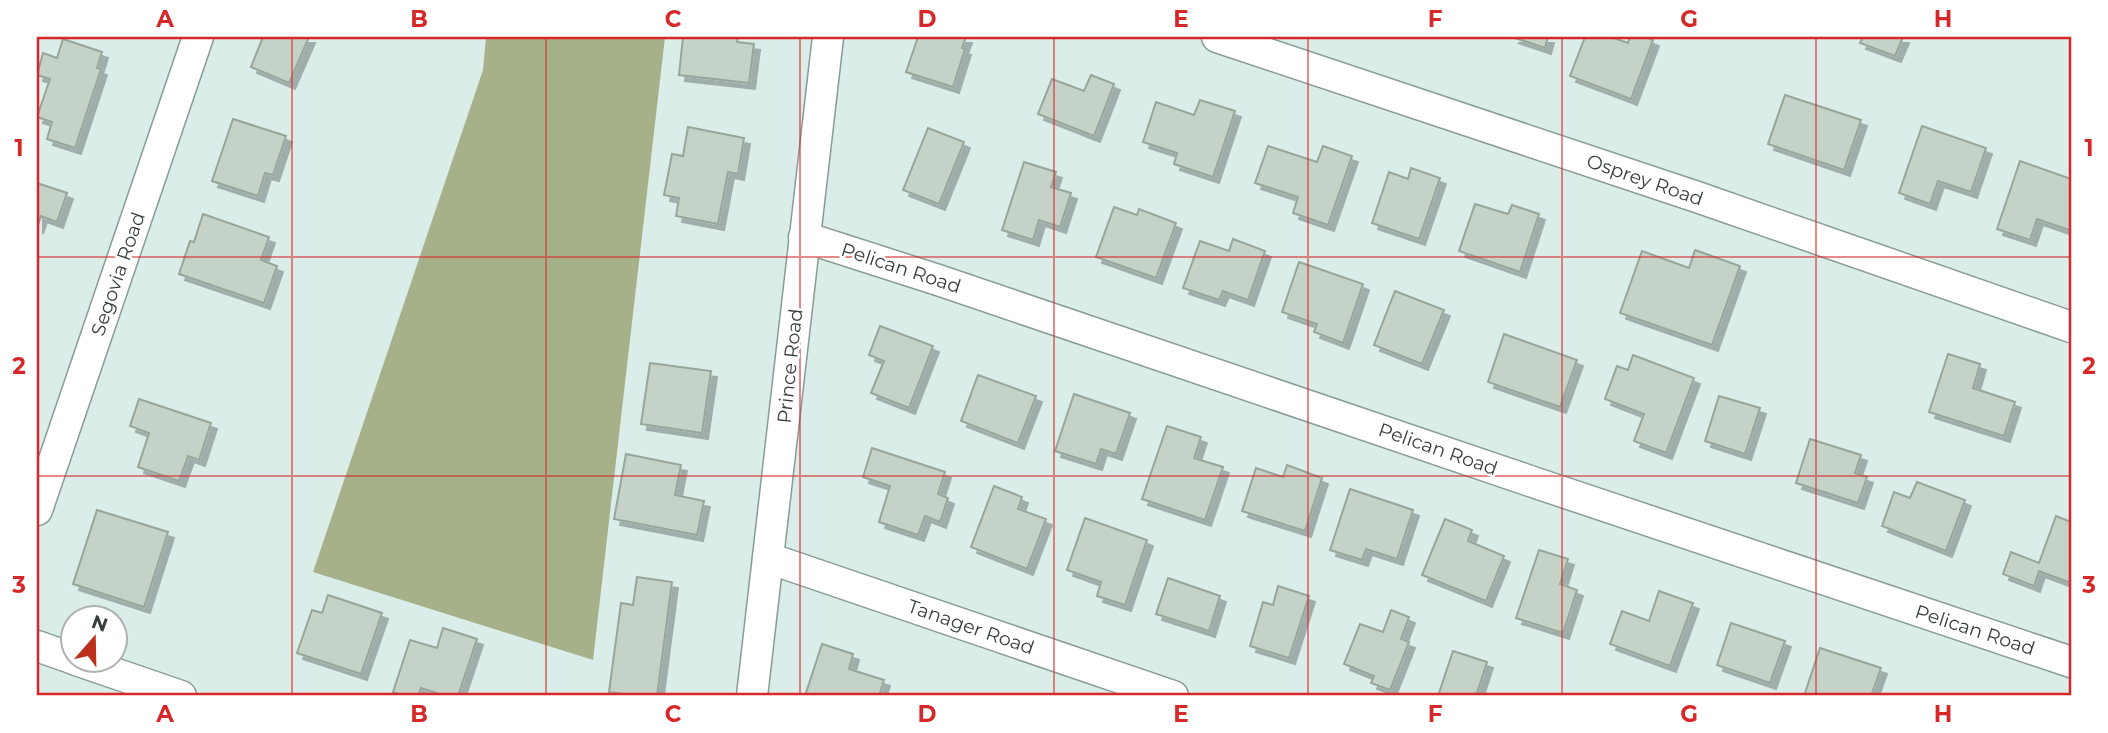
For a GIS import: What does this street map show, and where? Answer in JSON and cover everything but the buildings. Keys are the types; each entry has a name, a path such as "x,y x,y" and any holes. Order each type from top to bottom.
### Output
{"street":[{"name":"Segovia Road","path":"37,510 198,37"},
{"name":"Prince Road","path":"752,696 828,37"},
{"name":"Osprey Road","path":"1217,37 1697,197 2071,327"},
{"name":"Pelican Road","path":"804,237 2071,662"},
{"name":"Tanager Road","path":"768,558 1173,696"},
{"path":"37,646 60,654"},
{"path":"118,674 181,696"}],"green space":[{"path":"486,37 665,37 593,660 313,572 483,70"}]}
